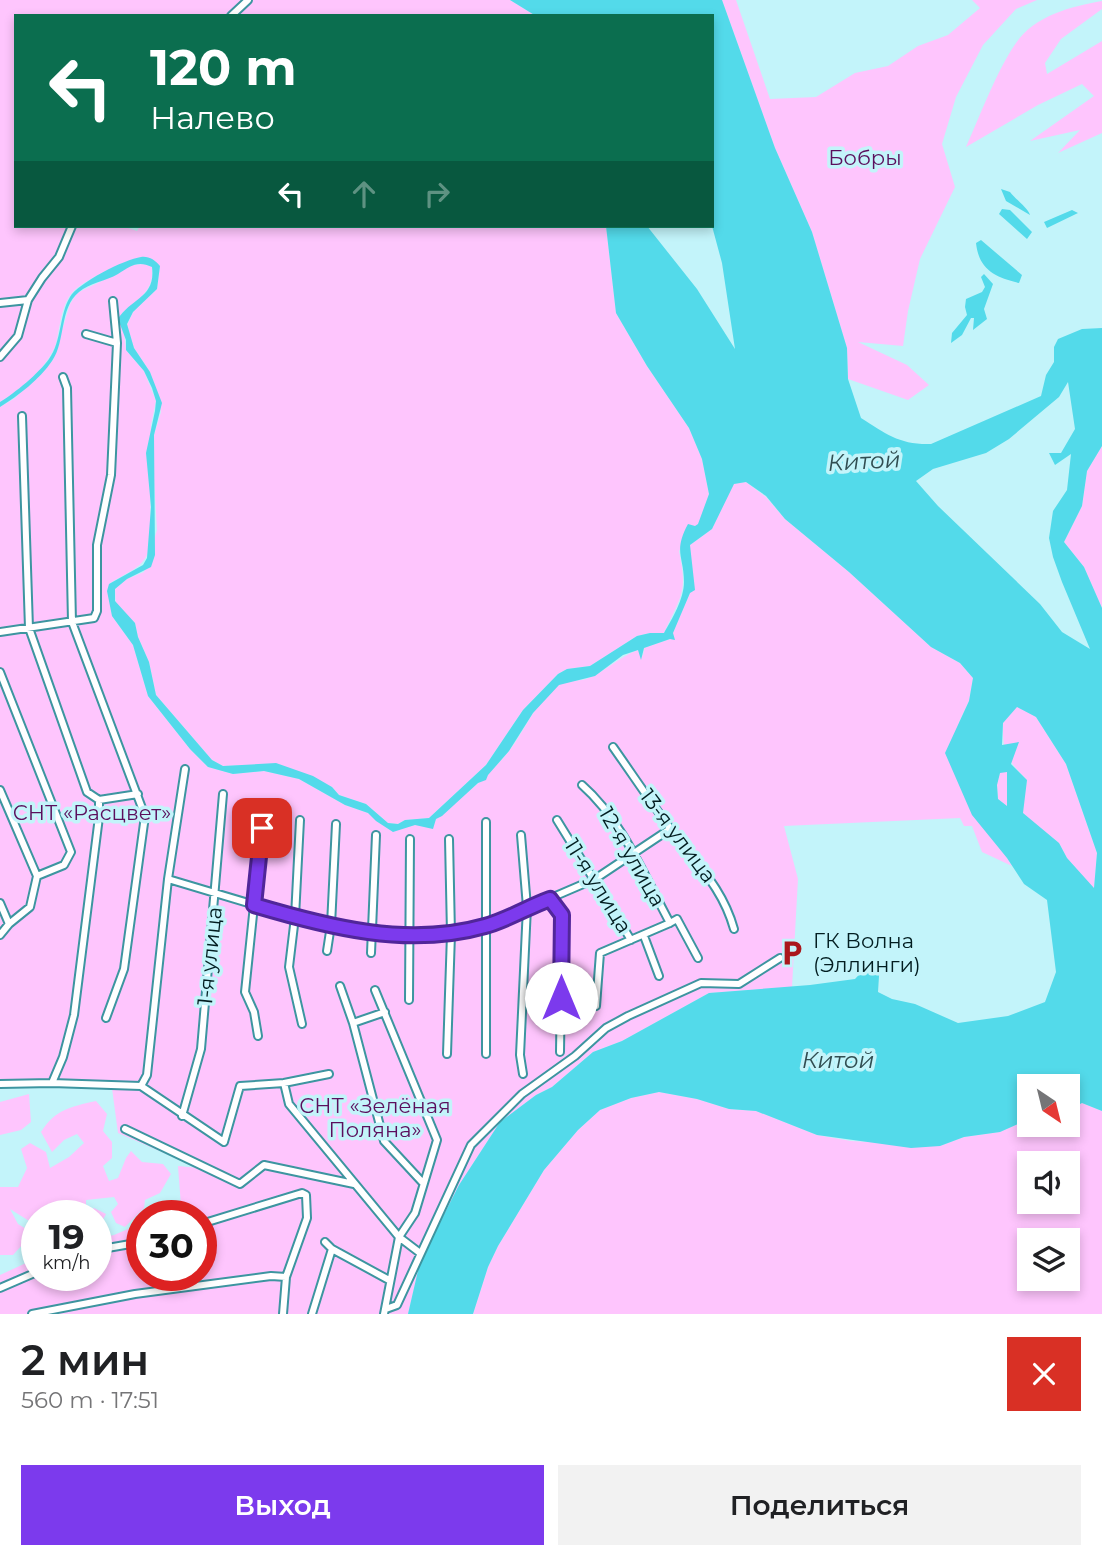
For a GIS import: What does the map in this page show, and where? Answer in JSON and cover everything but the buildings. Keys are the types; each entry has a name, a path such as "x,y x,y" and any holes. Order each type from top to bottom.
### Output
{"street":[{"path":"233,14 248,0"},
{"path":"0,357 18,335 29,300 59,257 71,228"},
{"path":"0,303 29,300"},
{"path":"0,632 94,618 97,611 97,545 111,475 117,343 113,301"},
{"path":"86,334 117,343"},
{"path":"63,377 67,388 72,622 145,817 124,968 106,1018"},
{"path":"22,416 29,628 87,792 99,800 138,794"},
{"path":"0,672 71,852 64,864 37,876"},
{"name":"13-я улица","path":"613,747 670,829 717,887 728,906 734,929"},
{"path":"141,1086 147,1075 168,879 185,768"},
{"name":"12-я улица","path":"582,785 600,800 670,923 677,919 698,958"},
{"path":"0,790 37,876 30,907 0,935"},
{"name":"1-я улица","path":"182,1116 201,1049 223,794"},
{"path":"52,1083 63,1058 74,1015 99,800"},
{"path":"300,820 295,917 289,967 302,1024"},
{"name":"11-я улица","path":"556,820 631,940 644,936 659,976"},
{"path":"486,822 486,1054"},
{"path":"327,951 331,925 336,824"},
{"path":"258,1037 254,1012 245,992 262,828"},
{"path":"168,879 295,917 371,933 410,936 451,934 488,925 594,879 670,829"},
{"path":"371,953 376,835"},
{"path":"521,835 527,907 520,1055 523,1074"},
{"path":"409,1000 410,839"},
{"path":"447,1054 451,934 449,839"},
{"path":"550,899 562,915 561,1052"},
{"path":"0,903 9,924"},
{"path":"644,936 670,923"},
{"path":"596,1006 600,953 631,940"},
{"path":"385,1312 397,1305 471,1145 522,1094 575,1056 606,1028 628,1016 701,983 739,985 780,958"},
{"path":"340,986 353,1023 384,1141 424,1183"},
{"path":"375,990 437,1140 415,1213 399,1237 385,1312"},
{"path":"353,1023 385,1012"},
{"path":"0,1084 141,1086 224,1142 240,1086 284,1083 329,1074"},
{"path":"284,1083 289,1104 399,1237 420,1253"},
{"path":"125,1129 240,1184 264,1165 354,1184"},
{"path":"217,1219 302,1193 306,1195 307,1218 286,1277 283,1314"},
{"path":"325,1242 332,1250 389,1280"},
{"path":"312,1314 332,1250"},
{"path":"32,1314 135,1294 271,1276 286,1277"},
{"path":"0,1288 21,1279"},
{"path":"71,1306 75,1314"},
{"path":"385,1312 394,1314"}],"green space":[{"path":"0,0 510,0 533,14 14,14 14,228 128,228 137,231 139,228 606,228 616,313 647,366 689,428 702,459 709,494 700,522 679,551 683,586 679,602 664,633 637,636 590,666 567,669 558,674 523,710 486,765 429,818 405,820 398,824 388,823 366,804 339,795 332,787 276,764 223,766 212,760 156,695 149,662 135,623 116,605 115,589 127,579 144,572 157,530 153,463 154,435 161,412 150,372 134,348 127,325 133,312 157,289 160,266 141,257 87,281 73,292 61,316 56,344 47,361 25,384 0,402"},
{"name":"Бобры","path":"722,0 736,0 770,99 816,97 855,73 888,66 918,46 948,35 980,8 972,0 1037,0 1016,9 983,45 956,97 942,144 955,187 920,259 903,346 858,342 907,365 929,385 908,400 848,379 847,348 812,232 775,148"},
{"path":"1102,1 1102,9 1061,39 1045,63 1047,74 1102,41 1102,133 1058,153 1080,130 1030,141 1094,96 1082,84 1038,105 966,147 1002,66 1024,34 1054,14"},
{"path":"145,264 152,267 148,288 122,313 126,350 144,371 156,401 151,425 150,546 140,565 109,584 112,616 133,645 148,696 190,749 208,767 233,774 264,771 299,779 345,805 368,813 395,830 434,824 436,819 496,766 551,691 560,684 593,676 638,650 643,656 644,648 670,639 690,593 690,545 712,529 733,484 746,482 766,497 785,519 849,572 931,647 960,663 973,678 969,701 959,722 1012,866 982,852 972,826 964,826 960,818 784,826 798,879 792,987 709,993 622,1041 593,1052 552,1087 536,1095 500,1122 459,1185 420,1262 408,1314 0,1314 0,1275 21,1265 21,1291 112,1291 112,1235 126,1230 126,1291 217,1291 217,1200 181,1200 178,1166 199,1168 118,1133 111,1081 0,1081 0,407 15,398 53,360 70,304 77,293 129,265"},
{"path":"1102,446 1102,608 1084,567 1064,542 1082,506 1087,471"},
{"path":"1017,706 1036,717 1066,764 1097,853 1094,889 1067,858 1059,843 1022,813 1027,780 1007,755 1003,733 1003,723"},
{"path":"1000,772 1007,772 1008,807 998,799"},
{"path":"659,1092 697,1099 729,1109 756,1111 817,1135 851,1141 940,1146 964,1137 1000,1132 1017,1124 1017,1138 1080,1138 1080,1104 1102,1111 1102,1314 473,1314 488,1267 498,1246 544,1170 578,1130 600,1110 631,1098"},
{"path":"29,1094 31,1122 21,1130 0,1135 0,1102"},
{"path":"96,1101 107,1114 103,1131 112,1142 112,1158 103,1166 109,1181 118,1178 131,1151 142,1162 163,1164 171,1174 160,1193 145,1200 126,1200 125,1227 116,1223 112,1214 118,1204 114,1197 21,1200 21,1216 10,1209 21,1226 21,1246 13,1255 0,1255 0,1187 18,1187 27,1168 21,1149 30,1143 46,1152 50,1168 69,1157 84,1143 77,1134 64,1140 52,1152 41,1132 52,1118 79,1105"}],"water":[{"name":"Китой","path":"510,0 722,0 775,148 812,232 847,348 848,379 861,418 886,434 910,443 931,444 1041,396 1046,375 1054,362 1054,347 1058,339 1082,329 1102,328 1102,446 1087,471 1082,506 1064,542 1084,567 1102,608 1102,1111 1080,1104 1080,1074 1017,1074 1017,1124 1000,1132 964,1137 940,1146 911,1148 817,1135 756,1111 729,1109 697,1099 659,1092 631,1098 600,1110 578,1130 544,1170 498,1246 488,1267 473,1314 408,1314 420,1262 459,1185 500,1122 536,1095 552,1087 593,1052 622,1041 709,993 855,979 873,960 880,960 878,992 892,999 915,1004 958,1023 1008,1016 1045,1002 1056,972 1047,900 1024,884 972,815 945,753 969,701 973,678 960,663 931,647 849,572 785,519 766,496 746,482 734,484 712,529 690,545 695,590 690,593 673,633 675,640 670,639 644,648 641,660 638,650 623,655 595,676 559,685 533,713 509,751 486,780 478,783 436,819 433,829 415,825 393,832 368,813 345,805 299,779 264,771 233,774 208,767 190,749 148,696 133,645 112,616 107,591 109,584 143,565 147,558 151,507 146,453 156,401 144,371 126,350 126,340 118,319 146,292 152,277 152,267 134,265 79,292 68,307 52,361 28,387 0,407 0,402 26,382 49,359 56,344 66,304 82,285 102,272 141,257 152,259 160,266 157,289 133,312 127,324 134,348 150,372 162,403 154,435 155,555 151,567 127,579 115,589 115,601 135,623 149,662 156,695 212,760 223,766 276,763 313,776 332,787 339,795 366,804 388,823 398,824 405,820 429,818 486,765 523,710 558,674 567,669 590,666 637,636 664,633 682,595 684,573 680,554 681,541 688,524 698,524 709,494 702,459 689,428 647,366 616,313 606,228 649,228 697,289 735,349 722,263 713,228 714,14 533,14","holes":["1068,382 1075,429 1061,453 1049,453 1055,465 1071,454 1067,490 1053,511 1049,538 1062,582 1090,649 1062,632 1040,604 938,506 916,481 933,469 986,453 1009,439 1059,397","1017,707 1036,717 1066,764 1097,853 1094,888 1067,858 1059,843 1023,813 1027,780 1011,764 1019,742 1002,745 1003,723","1007,772 1007,806 998,799 997,785 1000,773"]},
{"path":"1001,189 1010,192 1030,215 1006,201"},
{"path":"1002,209 1010,210 1032,232 1027,239 999,214"},
{"path":"1072,210 1078,213 1047,228 1044,222"},
{"path":"981,240 1022,275 1019,283 996,275 985,266 976,243"},
{"path":"984,274 993,284 984,309 987,319 973,330 974,318 971,318 962,335 951,343 952,333 967,315 966,299 982,292 985,287 981,277"}],"place":[{"name":"ГК Волна (Эллинги)","path":"792,953"}],"route":[{"path":"262,828 254,905 295,917 371,933 410,936 451,934 488,925 550,899 562,915 561,998"}],"park label":[{"name":"СНТ «Расцвет»","path":"92,813"},
{"name":"СНТ «Зелёная Поляна»","path":"375,1118"}]}
